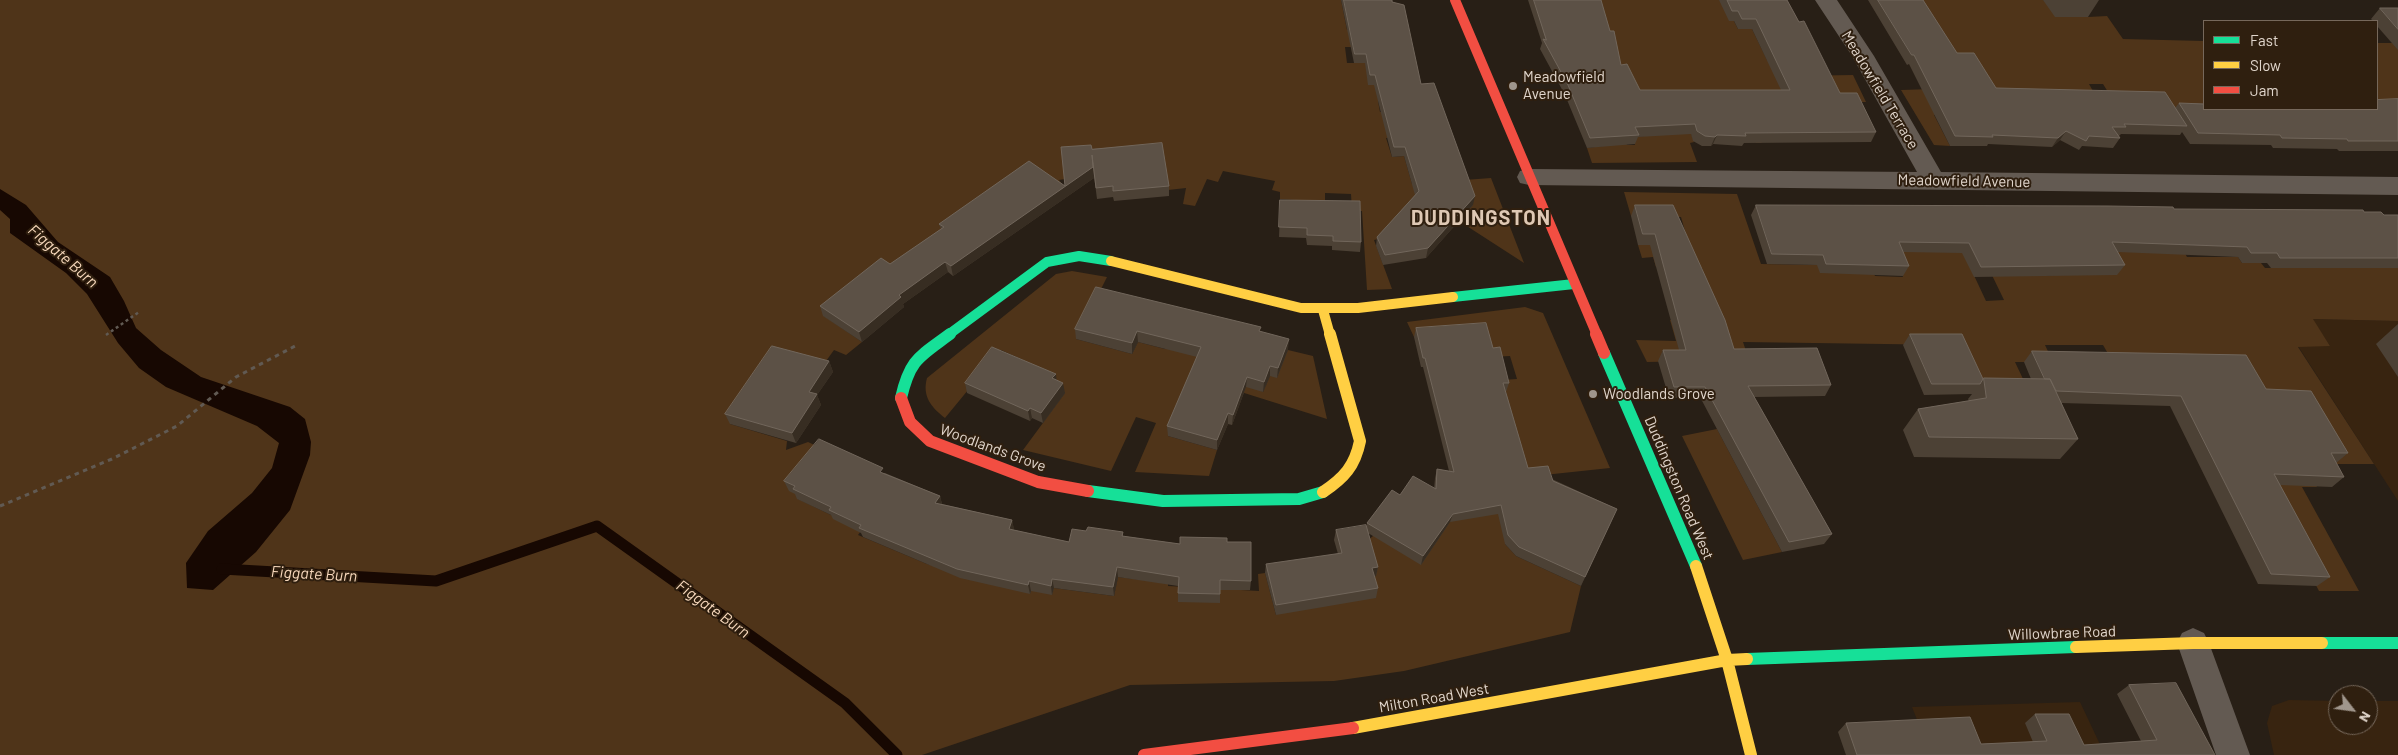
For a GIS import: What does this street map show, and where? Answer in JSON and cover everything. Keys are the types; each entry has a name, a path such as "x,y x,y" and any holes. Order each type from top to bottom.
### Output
{"street":[{"name":"Duddingston Road West","path":"1454,0 1574,284 1695,561 1727,660 1751,755"},
{"name":"Meadowfield Terrace","path":"1826,0 1863,56 1934,181"},
{"name":"Meadowfield Avenue","path":"1529,177 2398,186"},
{"name":"Woodlands Grove","path":"1323,310 1360,441 1357,461 1341,481 1323,492 1299,499 1163,502 1103,494 1038,482 930,441 910,422 900,396 907,373 918,358 1047,262 1068,255 1088,255 1301,308 1323,310 1367,307 1574,284"},
{"name":"Willowbrae Road","path":"1727,660 2193,643 2398,644"},
{"path":"2193,643 2233,755"},
{"name":"Milton Road West","path":"1144,755 1328,732 1727,660"}],"path":[{"path":"106,335 139,312"},
{"path":"0,506 112,459 177,426 236,377 297,344"}],"shaded area":[{"path":"0,0 1341,0 1347,30 1360,30 1362,47 1345,47 1347,63 1365,63 1409,86 1389,101 1378,101 1380,112 1392,111 1406,135 1386,138 1392,157 1404,156 1412,184 1491,178 1524,263 1459,221 1374,240 1392,289 1367,290 1362,211 1352,211 1351,194 1325,193 1325,202 1280,199 1280,192 1272,190 1275,181 1223,171 1218,182 1207,179 1195,206 1183,204 1186,188 1168,190 1093,160 1065,179 1059,180 1066,190 824,316 862,342 846,355 834,350 821,368 730,424 787,441 786,450 808,442 823,449 798,499 835,517 874,513 858,535 927,564 1031,591 1054,588 1114,596 1118,577 1168,583 1168,586 1259,591 1258,574 1265,573 1276,615 1373,536 1451,521 1510,479 1505,544 1516,556 1581,586 1570,632 1404,671 1334,681 1130,685 922,755 0,755"},
{"path":"1563,0 1723,0 1738,29 1752,29 1767,60 1794,76 1853,75 1866,102 1847,102 1815,112 1829,142 1820,142 1800,97 1748,108 1762,143 1756,143 1747,121 1680,101 1694,142 1690,143 1697,162 1592,163 1587,148 1626,143 1627,145 1635,145 1632,137 1645,136"},
{"path":"1911,0 2043,0 2088,17 2107,16 2123,39 2203,41 2203,110 2378,110 2378,43 2398,43 2398,118 2200,129 2163,101 2113,100 2103,84 2089,84 2098,100 1934,115 1950,146 1934,145 1901,90 1965,88"},
{"path":"1624,192 1737,194 1761,264 1817,265 1864,250 1875,276 1903,277 1893,252 1963,252 1986,301 2004,300 1989,269 1996,260 2005,276 2049,276 2102,248 2175,235 2187,257 2238,257 2242,263 2261,263 2265,268 2313,268 2358,256 2367,268 2398,268 2398,321 2313,319 2330,346 2298,347 2374,464 2335,464 2270,401 2317,487 2302,487 2359,591 2319,591 2241,444 2114,364 2103,345 2045,345 2053,362 2015,362 2033,400 1979,399 1954,345 1743,342 1749,360 1647,362 1636,340 1676,341 1670,320 1717,321 1702,268 1656,267 1653,257 1642,258 1638,245 1689,245 1681,217 1631,216"},
{"path":"1072,271 1107,277 1076,339 1132,354 1138,342 1165,349 1169,338 1263,392 1270,376 1288,350 1313,356 1327,419 1241,392 1168,436 1217,450 1209,476 1135,472 1156,423 1136,417 1111,471 1023,450 1065,393 1023,360 1001,350 945,418 940,414 927,396 927,378 1056,274"},
{"path":"1525,307 1543,313 1610,468 1525,477 1484,399 1507,396 1503,380 1517,379 1510,356 1491,357 1414,337 1407,322"},
{"path":"2312,319 2398,321 2398,501 2298,346 2330,346"},
{"path":"1717,429 1782,552 1743,560 1682,436"},
{"path":"2289,700 2328,701 2328,735 2378,735 2378,701 2398,701 2398,755 2274,755 2267,723 2272,706"},
{"path":"2080,702 2105,755 1931,755 1912,707"}],"water":[{"path":"0,189 26,205 58,242 110,277 124,301 136,328 161,350 201,377 290,407 305,419 311,442 310,455 290,510 256,552 213,590 187,588 186,563 208,531 252,493 272,468 279,443 257,426 166,387 139,368 118,343 87,294 66,273 10,233 10,219 0,210"}],"building":[{"path":"1344,0 1392,0 1392,2 1404,5 1421,84 1434,83 1475,196 1428,248 1385,255 1377,237 1419,191 1405,147 1394,147 1375,75 1370,75 1366,54 1355,54"},
{"path":"1534,0 1601,0 1610,31 1614,31 1621,65 1627,64 1640,90 1790,90 1756,19 1742,19 1738,11 1732,11 1727,0 1787,0 1799,22 1804,21 1840,93 1857,93 1876,132 1745,133 1746,136 1717,135 1715,137 1705,136 1697,131 1695,124 1635,127 1639,135 1590,138 1568,85 1543,39 1546,40"},
{"path":"1878,0 1923,0 1957,53 1974,53 1996,88 2165,92 2187,126 2124,124 2126,127 2112,127 2120,138 2089,136 2086,141 2066,131 2058,138 1992,135 1993,137 1955,136 1914,55 1912,55"},
{"path":"2380,8 2398,8 2398,29"},
{"path":"2398,99 2398,141 2348,141 2347,139 2282,138 2280,135 2198,133 2179,103 2203,104 2203,110 2378,110 2378,100"},
{"path":"1162,143 1169,186 1113,191 1113,186 1096,188 1092,155 1093,167 951,266 945,262 899,295 901,297 859,332 820,306 881,258 890,264 944,227 939,224 1029,161 1065,186 1061,147 1091,145 1092,149"},
{"path":"1280,200 1360,201 1361,242 1333,241 1333,236 1307,235 1307,228 1279,227"},
{"path":"1635,205 1673,205 1725,320 1734,349 1817,348 1831,385 1748,386 1832,534 1789,542 1705,387 1674,387 1663,350 1686,350 1655,234 1643,234"},
{"path":"1756,205 2108,206 2173,207 2174,209 2363,210 2364,212 2381,212 2384,215 2398,215 2398,258 2280,258 2277,253 2251,253 2247,247 2112,242 2125,265 1981,267 1969,243 1899,242 1909,266 1826,264 1823,255 1772,254"},
{"path":"1096,287 1261,327 1259,331 1289,339 1278,368 1270,366 1264,382 1247,377 1233,415 1228,413 1217,440 1167,426 1201,347 1137,331 1132,343 1075,329"},
{"path":"1486,323 1493,348 1500,347 1509,383 1503,383 1528,468 1548,466 1553,481 1617,509 1585,577 1519,547 1508,535 1501,505 1453,514 1423,556 1367,523 1392,490 1400,495 1413,476 1436,489 1437,469 1454,472 1416,328"},
{"path":"1910,334 1962,334 1983,379 1980,384 1932,384"},
{"path":"772,346 829,361 809,392 817,394 792,433 725,414"},
{"path":"992,347 1056,374 1052,378 1063,383 1041,413 1030,408 1028,411 965,383"},
{"path":"2032,351 2246,355 2266,389 2311,391 2348,453 2331,453 2344,477 2274,474 2330,577 2271,574 2181,396 2056,391 2050,379 2045,379"},
{"path":"1984,378 2050,379 2078,439 1929,437 1918,409 1986,398"},
{"path":"819,439 883,468 880,472 940,496 935,503 1012,520 1009,529 1069,542 1072,529 1086,531 1088,527 1123,532 1122,536 1180,544 1180,537 1227,538 1227,542 1251,542 1251,581 1220,580 1220,594 1178,593 1179,577 1117,567 1113,587 1052,579 1051,586 1029,581 1028,585 957,569 859,528 861,525 829,510 831,507 793,489 795,486 784,481"},
{"path":"1366,525 1378,567 1372,568 1378,588 1276,605 1266,564 1342,553 1336,530"},
{"path":"2176,683 2215,755 1857,755 1846,723 1970,717 1981,744 2047,741 2035,714 2069,714 2084,745 2157,740 2129,685"}],"waterway":[{"name":"Figgate Burn","path":"222,569 436,581 597,526 845,703 897,755"}],"traffic: fast":[{"path":"901,398 907,373 918,358 1047,262 1072,256 1094,257 1111,261"},
{"path":"1453,297 1574,284"},
{"path":"1604,353 1696,566"},
{"path":"1088,491 1163,501 1299,499 1323,492"},
{"path":"2322,643 2398,643"},
{"path":"1747,659 2076,647"}],"traffic: slow":[{"path":"1111,261 1301,308 1358,308 1453,297"},
{"path":"1323,310 1360,441 1356,459 1349,471 1338,482 1323,492"},
{"path":"1696,566 1727,660 1751,755"},
{"path":"2076,647 2193,643 2322,643"},
{"path":"1353,728 1727,660 1747,659"}],"traffic: jam":[{"path":"1455,0 1604,353"},
{"path":"901,398 910,422 930,441 1038,482 1088,491"},
{"path":"1144,755 1353,728"}],"place":[{"name":"Meadowfield Avenue","path":"1513,86"},
{"name":"Woodlands Grove","path":"1593,394"}],"district":[{"name":"DUDDINGSTON","path":"1481,218"}]}
